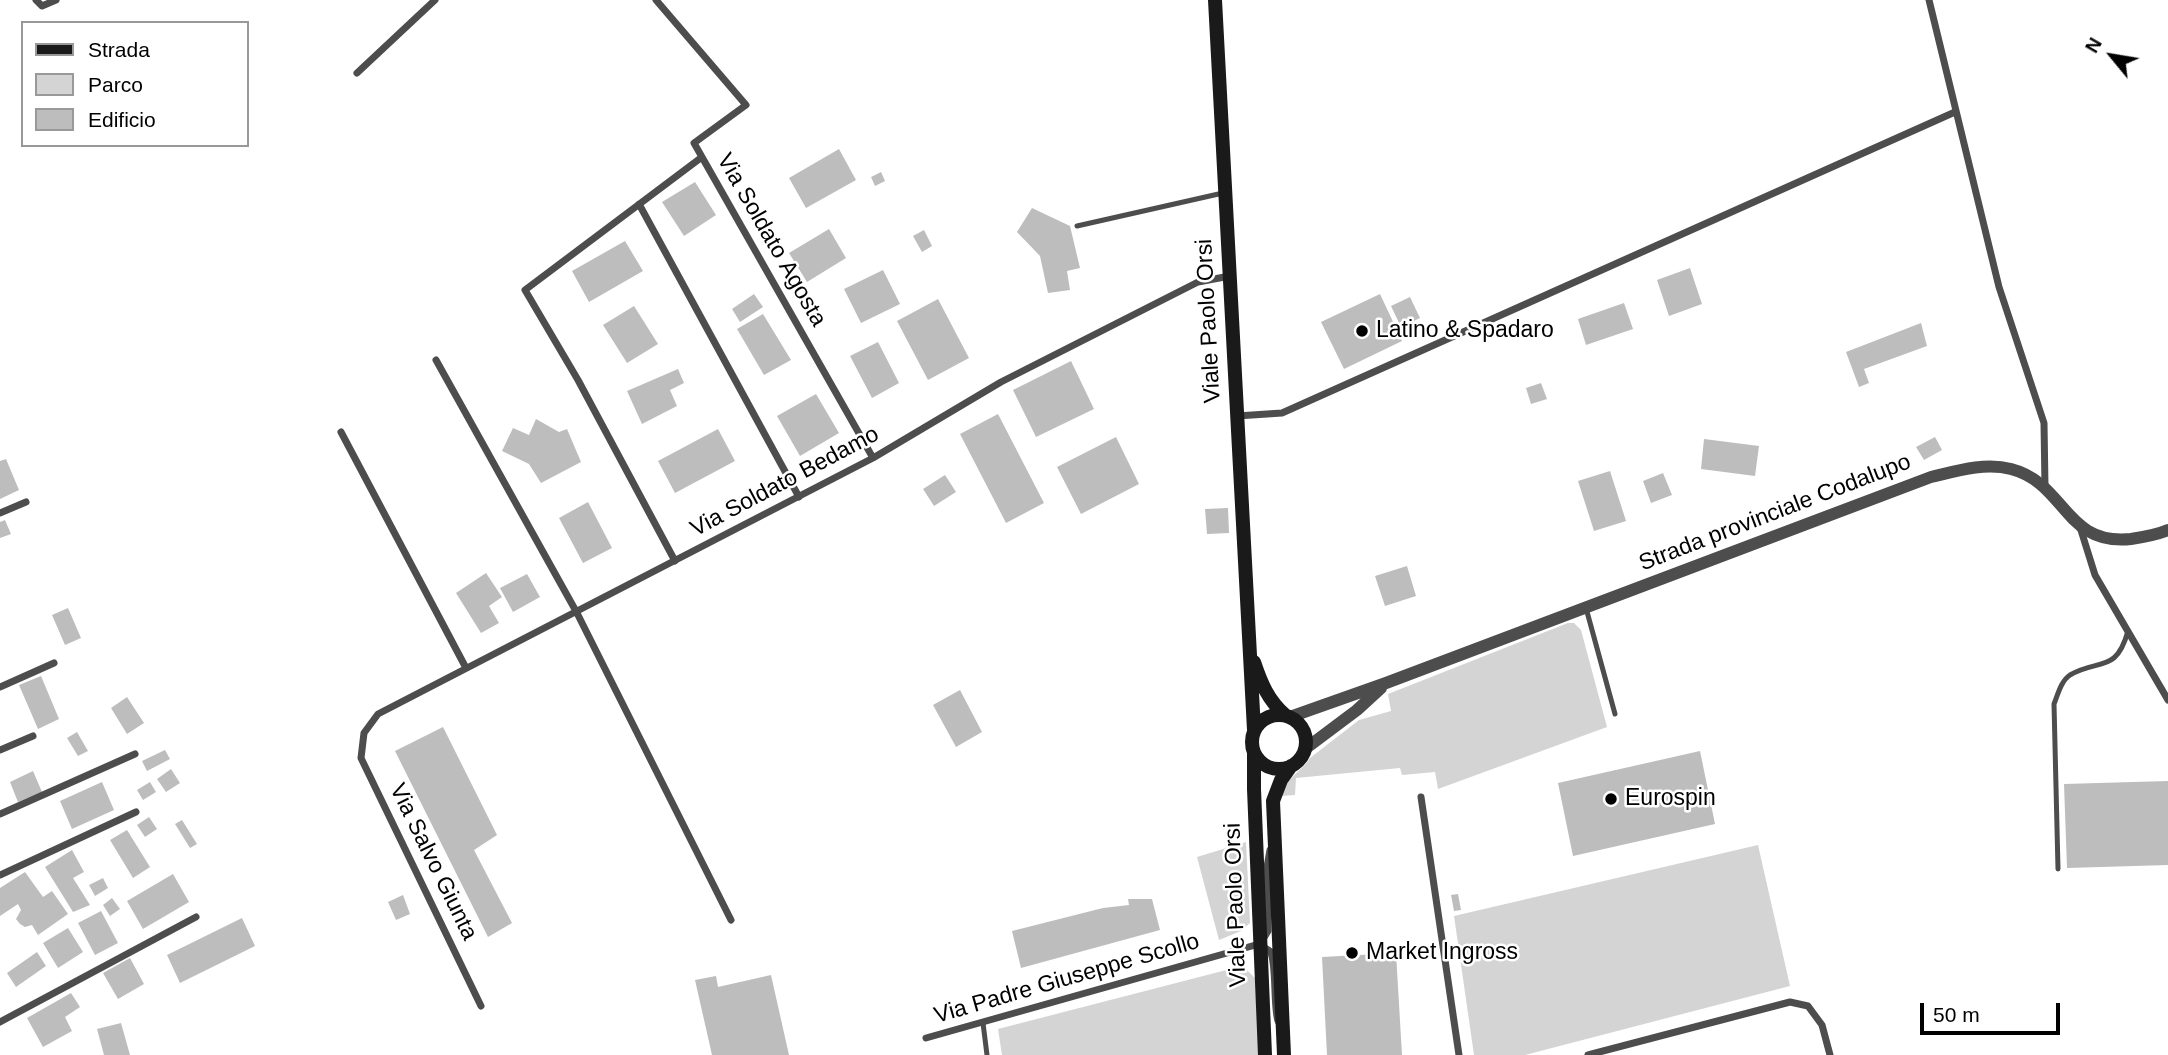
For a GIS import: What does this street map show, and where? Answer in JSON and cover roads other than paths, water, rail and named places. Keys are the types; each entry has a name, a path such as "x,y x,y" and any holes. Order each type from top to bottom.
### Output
{"main road":[{"name":"Viale Paolo Orsi","path":"1215,0 1248,640"},
{"path":"1248,640 1264,688 1273,704 1298,722 1303,730 1305,749 1300,759 1291,766 1270,768 1254,754 1248,640"},
{"path":"1254,730 1267,718 1287,716"},
{"name":"Viale Paolo Orsi","path":"1254,754 1265,1055"},
{"name":"Viale Paolo Orsi","path":"1284,1055 1274,793 1291,766"}],"street":[{"path":"36,0 43,6 56,0"},
{"path":"358,73 435,0"},
{"name":"Via Soldato Agosta","path":"656,0 746,106 694,143 873,458"},
{"path":"1929,0 1999,287 2044,423 2045,487"},
{"path":"1237,416 1282,414 1955,112"},
{"path":"675,561 578,380 525,290 702,157"},
{"path":"639,204 799,497"},
{"name":"Via Soldato Bedamo","path":"364,733 378,714 873,458 1000,382 1198,282 1230,276"},
{"path":"436,360 577,613 731,920"},
{"path":"341,432 466,668"},
{"name":"Strada provinciale Codalupo","path":"1287,716 1386,683 1931,477 1969,469 2011,469 2045,487 2080,527 2097,537 2116,540 2140,538 2168,530"},
{"path":"0,513 26,502"},
{"path":"2080,527 2095,575 2168,700"},
{"path":"0,687 54,663"},
{"path":"1305,749 1357,710 1386,683"},
{"name":"Via Salvo Giunta","path":"364,733 361,758 481,1006"},
{"path":"0,750 33,736"},
{"path":"0,814 135,754"},
{"path":"1421,797 1458,1055"},
{"path":"0,875 136,812"},
{"path":"1274,827 1267,867 1268,931 1259,944 1269,951 1273,960 1274,1010 1283,1040"},
{"path":"0,1022 196,917"},
{"name":"Via Padre Giuseppe Scollo","path":"926,1038 1259,944"},
{"path":"1588,1055 1790,1002 1808,1006 1822,1025 1830,1055"}],"lane":[{"path":"1077,226 1226,192"},
{"path":"1586,608 1615,714"},
{"path":"2058,869 2054,704 2061,686 2069,676 2106,663 2123,649 2128,631"},
{"path":"983,1023 987,1055"}],"place":[{"name":"Latino & Spadaro","path":"1362,331"},
{"name":"Eurospin","path":"1611,799"},
{"name":"Market Ingross","path":"1352,953"}]}
